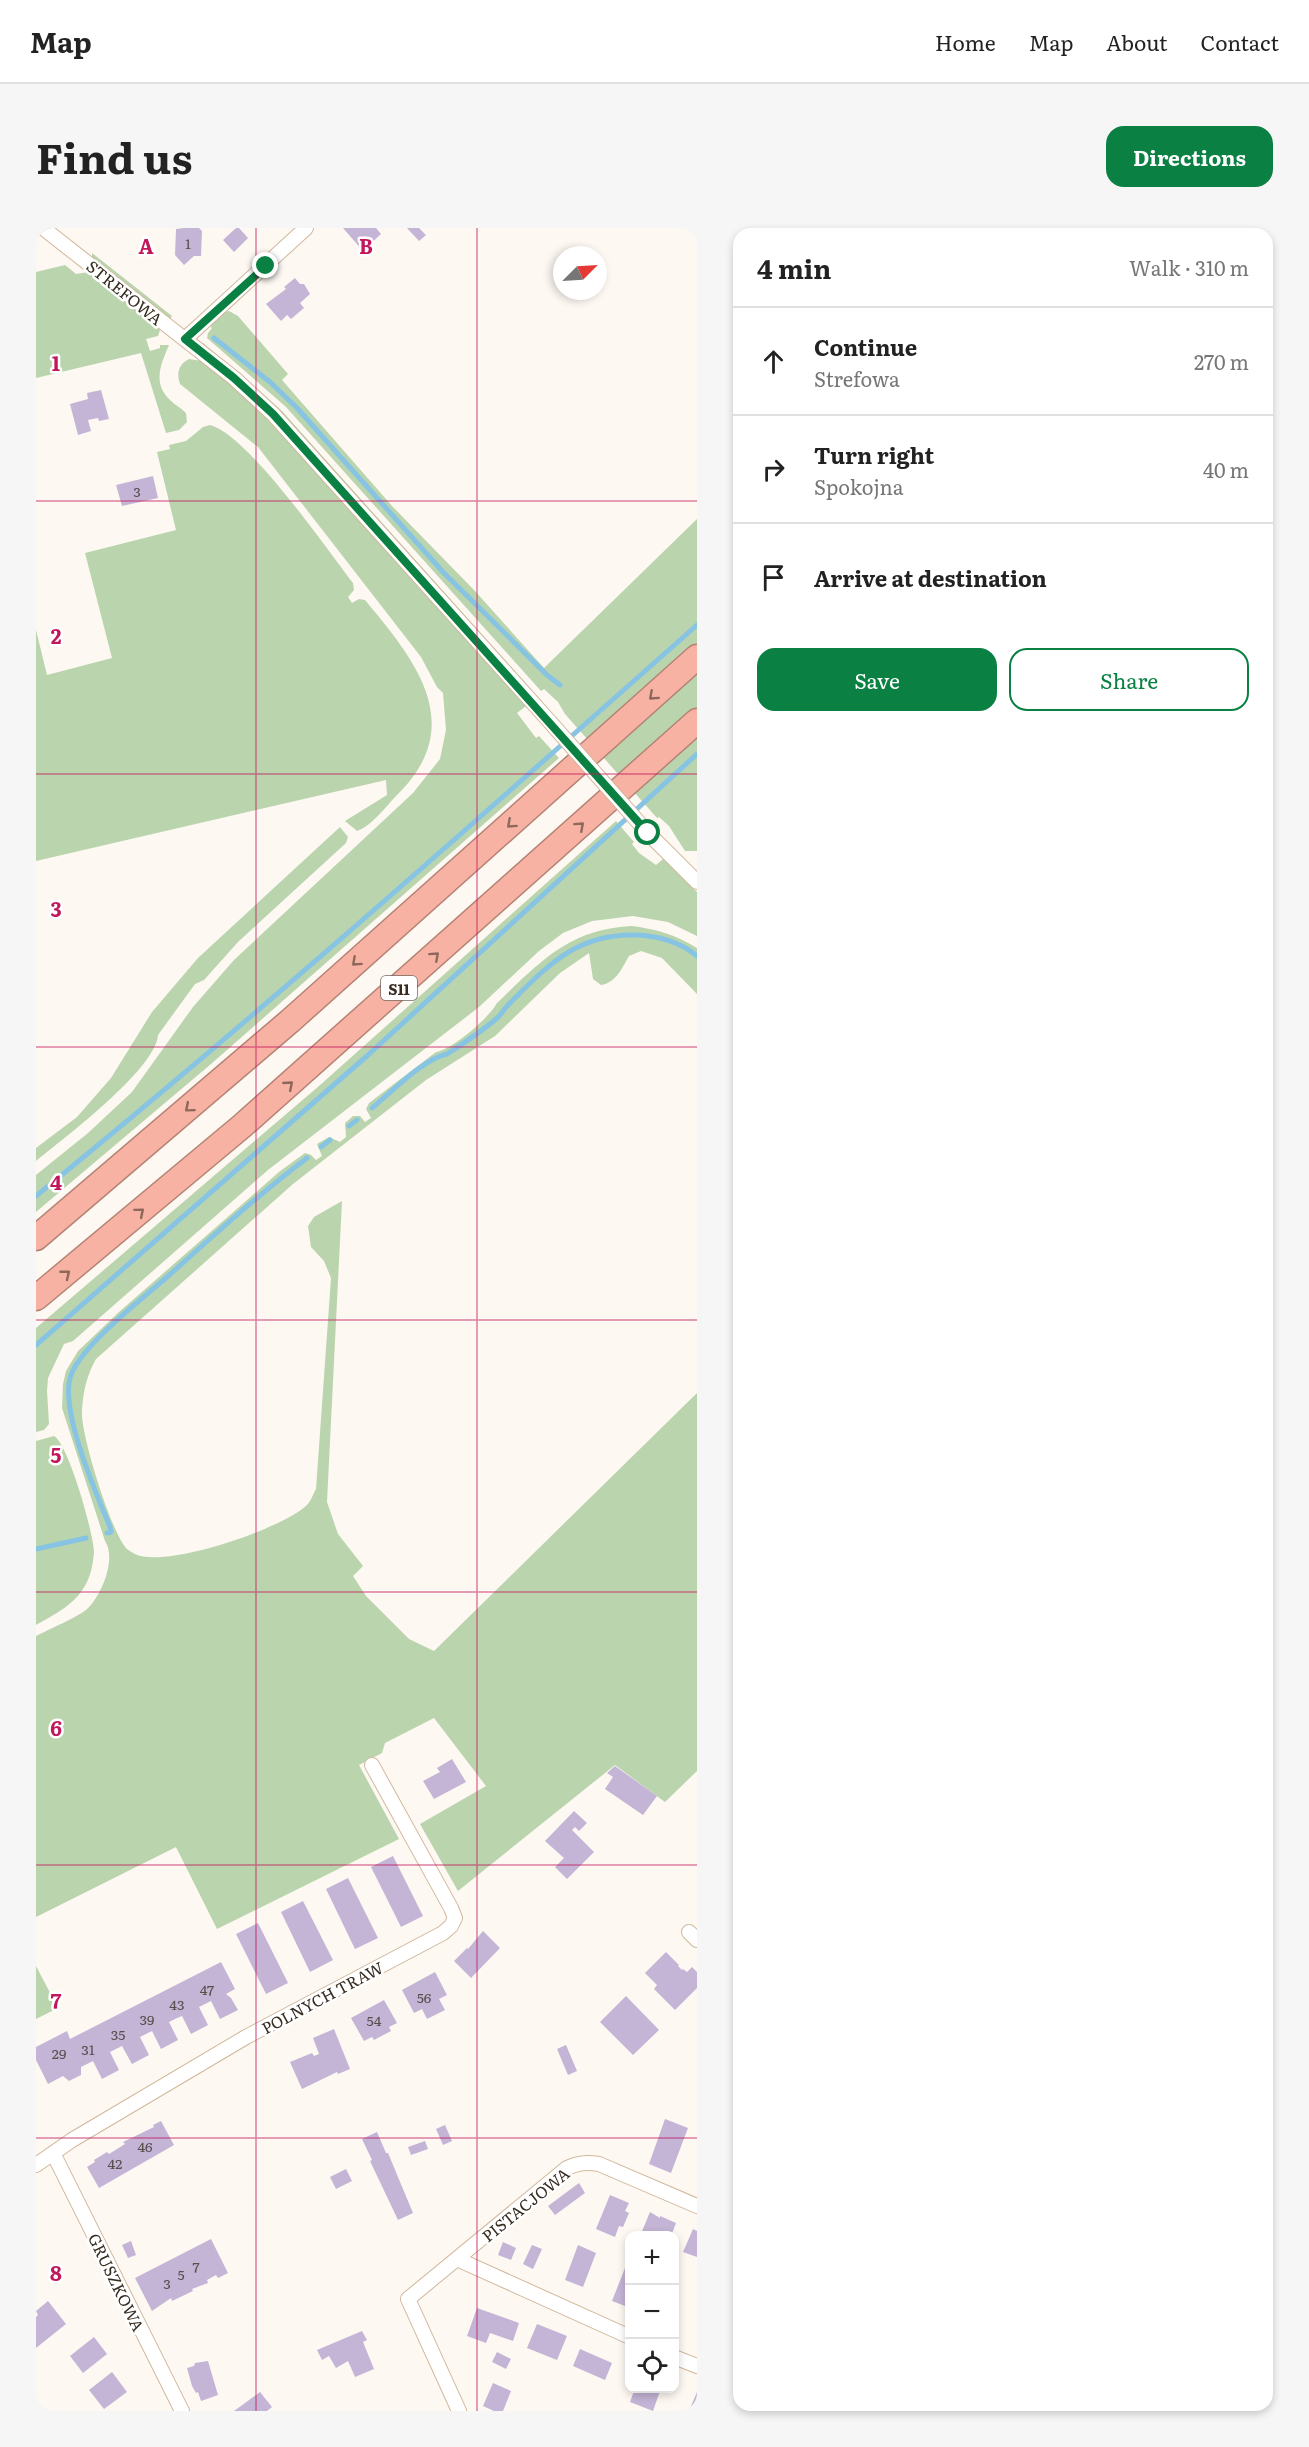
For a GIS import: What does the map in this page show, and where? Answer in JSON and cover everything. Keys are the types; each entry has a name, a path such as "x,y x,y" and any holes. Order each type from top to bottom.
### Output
{"highway":[{"path":"36,1238 290,1021 697,657"},
{"name":"S11","path":"36,1298 242,1126 697,721"}],"street":[{"name":"STREFOWA","path":"43,228 234,378 273,414 648,833 697,882"},
{"path":"185,339 306,228"},
{"name":"POLNYCH TRAW","path":"36,2165 246,2037 443,1933 451,1926 455,1918 451,1908 372,1765"},
{"name":"GRUSZKOWA","path":"53,2153 182,2411"},
{"name":"PISTACJOWA","path":"459,2411 408,2299 567,2168 576,2164 586,2162 599,2164 697,2206"},
{"path":"457,2259 625,2335"},
{"path":"679,2358 697,2366"}],"green space":[{"path":"92,253 172,316 169,320 92,257"},
{"path":"65,265 76,274 89,272 160,330 158,336 146,339 150,351 160,348 160,345 169,345 161,366 160,380 164,394 186,413 187,422 179,430 166,433 141,353 36,378 36,272"},
{"path":"229,311 238,316 288,374 282,380 392,506 474,590 544,668 697,519 697,851 685,851 669,826 659,817 657,818 565,714 558,702 544,689 541,691 286,407 207,338 212,328 209,325 222,313"},
{"path":"202,342 282,411 546,706 535,697 278,409"},
{"path":"189,359 202,361 230,383 286,437 526,706 517,713 536,738 539,736 559,758 211,1064 36,1212 36,1175 88,1133 132,1092 193,1007 234,960 413,793 440,759 446,730 443,693 437,687 421,657 258,447 180,384 179,369"},
{"path":"210,425 226,433 265,470 353,583 354,590 348,597 352,603 359,599 365,600 401,646 416,669 427,693 432,718 429,743 419,768 398,794 374,820 357,831 345,821 387,795 386,780 36,861 36,630 47,675 112,658 85,553 176,530 157,452 170,449 169,445 186,441 203,427"},
{"path":"616,821 634,842 632,844 639,853 656,865 663,859 697,892 697,936 668,922 633,916 592,921 563,933 539,951 479,1007 268,1170 73,1341 64,1344 48,1378 49,1424 44,1430 36,1432 36,1328 319,1086"},
{"path":"340,827 348,837 346,843 238,942 204,980 195,984 158,1035 153,1050 142,1066 125,1084 36,1161 36,1148 77,1117 111,1078 152,1012 198,958"},
{"path":"632,926 666,933 697,948 697,994 662,958 641,951 629,956 618,974 611,981 601,985 593,979 589,953 560,973 495,1036 426,1080 293,1184 96,1359 84,1390 82,1411 91,1461 113,1525 127,1549 135,1554 150,1557 171,1556 224,1544 275,1524 307,1505 316,1489 331,1278 324,1261 311,1247 308,1226 314,1217 342,1201 327,1502 338,1534 363,1566 353,1576 366,1596 409,1639 434,1651 697,1393 697,1771 665,1802 615,1765 458,1891 420,1824 486,1786 434,1718 385,1743 382,1753 359,1765 399,1839 217,1929 176,1847 36,1917 36,1636 76,1616 92,1604 106,1577 109,1558 62,1408 66,1371 78,1351 119,1312 279,1172 305,1153 316,1160 322,1156 317,1144 329,1137 340,1142 346,1137 345,1123 353,1116 360,1116 365,1122 371,1118 366,1109 369,1103 436,1052 452,1045 470,1032 542,961 573,941 590,934 610,928"},
{"path":"54,1436 60,1442 73,1471 85,1509 94,1553 89,1577 76,1598 36,1625 36,1441"},
{"path":"36,1966 58,2008 36,2019"}],"building":[{"path":"199,228 202,231 201,256 194,256 184,265 175,255 176,229"},
{"path":"239,228 248,238 234,252 223,240"},
{"path":"343,228 376,228 381,234 363,251"},
{"path":"407,228 419,228 426,235 419,241"},
{"path":"295,278 300,284 304,284 310,294 300,303 304,308 291,319 287,315 281,321 266,304 286,289 284,287"},
{"path":"101,390 109,419 88,420 91,431 78,435 70,404 88,399 87,393"},
{"path":"153,476 158,498 122,506 116,485"},
{"path":"452,1759 466,1782 434,1799 423,1781 440,1772 437,1768"},
{"path":"615,1766 657,1796 643,1815 605,1789 613,1777 607,1773"},
{"path":"574,1811 587,1823 579,1831 575,1827 572,1830 594,1852 567,1879 555,1867 564,1858 545,1841"},
{"path":"393,1856 423,1916 401,1927 371,1867"},
{"path":"348,1878 378,1938 355,1949 326,1889"},
{"path":"303,1901 333,1960 310,1972 281,1912"},
{"path":"258,1923 288,1983 266,1994 236,1934"},
{"path":"483,1931 500,1948 471,1978 454,1961"},
{"path":"666,1952 682,1970 687,1972 692,1967 697,1972 697,1988 675,2010 654,1989 657,1985 645,1973"},
{"path":"221,1962 235,1989 226,1994 238,2010 220,2019 211,2001 199,2007 208,2025 191,2034 182,2016 169,2022 178,2040 161,2049 152,2031 140,2037 149,2055 132,2064 122,2046 110,2052 119,2070 102,2079 93,2061 81,2067 81,2075 69,2081 63,2076 48,2084 36,2060 36,2047 67,2031 70,2039"},
{"path":"435,1972 447,1995 439,1999 445,2010 427,2019 422,2009 414,2013 402,1990"},
{"path":"626,1996 659,2030 633,2055 600,2022"},
{"path":"384,2000 397,2023 389,2027 391,2031 374,2040 372,2037 364,2041 351,2018"},
{"path":"334,2029 350,2069 338,2074 337,2072 302,2089 290,2062 312,2053 314,2056 319,2054 313,2038"},
{"path":"566,2045 577,2071 568,2075 557,2049"},
{"path":"665,2119 688,2128 671,2173 649,2164"},
{"path":"161,2121 174,2145 99,2188 87,2167 95,2162 94,2160 107,2152 109,2154 125,2144 123,2142 154,2127 153,2125"},
{"path":"445,2125 452,2141 443,2145 436,2129"},
{"path":"377,2132 413,2213 398,2220 362,2139"},
{"path":"425,2141 428,2149 411,2155 408,2147"},
{"path":"346,2169 352,2181 336,2189 330,2177"},
{"path":"579,2183 585,2193 555,2215 548,2206"},
{"path":"610,2195 629,2203 625,2211 629,2213 623,2227 619,2226 615,2237 596,2229"},
{"path":"650,2212 676,2223 673,2231 642,2231"},
{"path":"693,2229 697,2231 697,2257 683,2252"},
{"path":"211,2239 228,2273 218,2278 216,2275 207,2280 208,2283 172,2301 171,2298 152,2311 135,2278"},
{"path":"131,2241 136,2255 128,2258 122,2245"},
{"path":"503,2242 516,2248 511,2260 498,2255"},
{"path":"532,2245 542,2249 533,2269 523,2264"},
{"path":"578,2245 596,2253 583,2287 565,2280"},
{"path":"625,2268 625,2306 612,2301"},
{"path":"48,2301 66,2324 36,2348 36,2317 38,2315 36,2311"},
{"path":"477,2308 519,2323 513,2341 490,2333 486,2343 467,2336"},
{"path":"537,2324 567,2336 557,2360 527,2348"},
{"path":"362,2331 367,2340 363,2342 374,2369 355,2377 348,2361 336,2368 329,2356 322,2360 317,2350"},
{"path":"94,2337 107,2354 83,2373 70,2356"},
{"path":"580,2349 612,2363 605,2380 573,2366"},
{"path":"497,2352 511,2359 506,2369 492,2362"},
{"path":"208,2361 218,2395 201,2401 198,2392 196,2393 192,2386 187,2368 194,2366 195,2363"},
{"path":"112,2372 127,2392 104,2409 89,2390"},
{"path":"493,2383 511,2391 503,2411 494,2411 483,2406"},
{"path":"260,2392 272,2407 267,2411 234,2411"},
{"path":"697,2392 697,2411 689,2411"},
{"path":"633,2393 659,2393 653,2411 630,2402"}],"waterway":[{"path":"214,338 270,382 297,408 443,572 547,675 560,685"},
{"path":"36,1196 287,985 697,625"},
{"path":"36,1345 368,1055 697,754"},
{"path":"372,1108 418,1069 447,1054 484,1028 551,965 580,946 597,939 637,935 661,938 676,943 697,956"},
{"path":"349,1126 357,1120"},
{"path":"321,1147 330,1140"},
{"path":"107,1533 111,1532 110,1527 81,1453 70,1411 70,1378 76,1366 85,1352 128,1310 253,1201 307,1158"},
{"path":"36,1549 86,1538"}],"route":[{"path":"266,266 185,339 234,378 273,414 648,833"}]}
